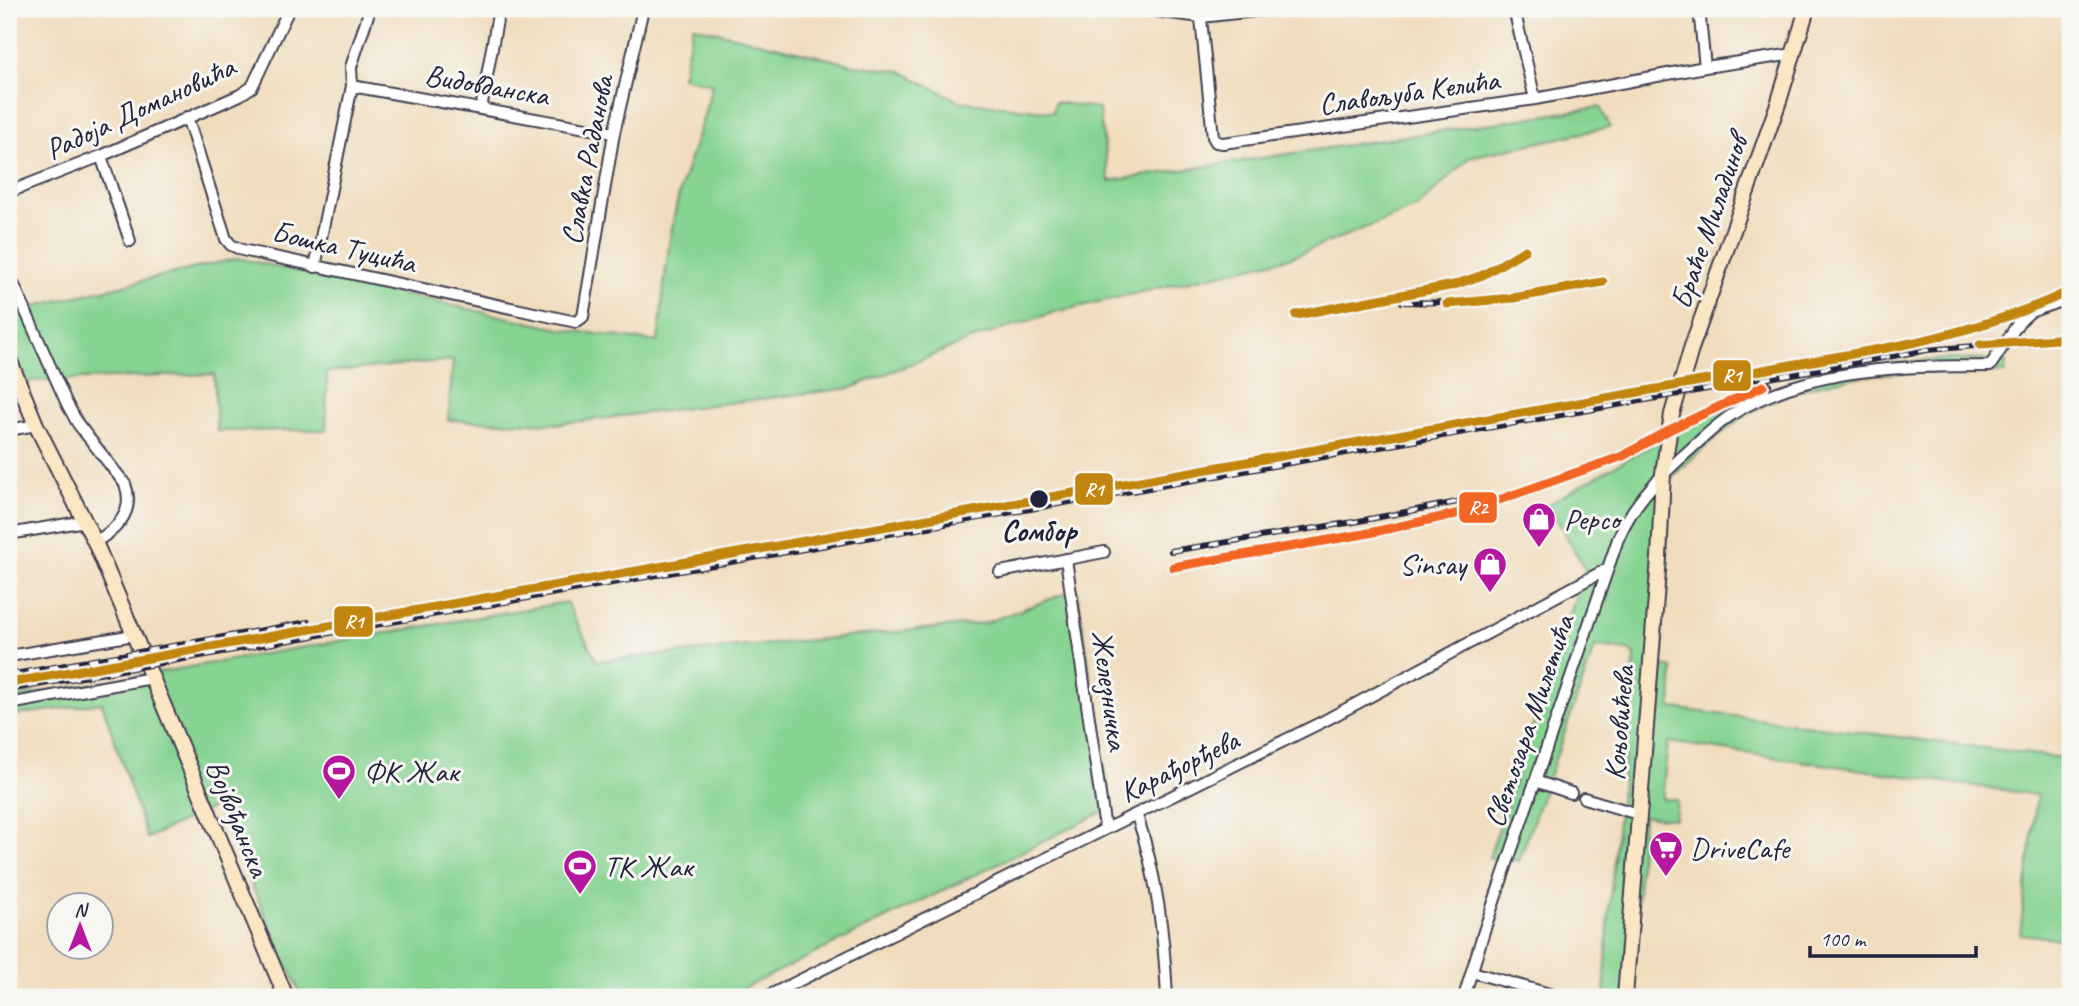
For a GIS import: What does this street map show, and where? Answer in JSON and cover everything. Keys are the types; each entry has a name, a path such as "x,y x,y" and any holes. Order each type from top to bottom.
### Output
{"main road":[{"name":"Браће Миладинов","path":"1666,453 1675,400 1807,9"},
{"name":"Војвођанска","path":"9,359 13,381 85,521 286,997"},
{"name":"Коњовићева","path":"1625,997 1666,453"}],"street":[{"name":"Радоја Домановића","path":"9,192 102,156 240,95 252,87 289,9"},
{"path":"315,267 352,86 351,66 370,9"},
{"path":"481,109 499,9"},
{"name":"Славка Раданова","path":"580,320 614,133 643,9"},
{"path":"1140,9 1201,13 1273,9"},
{"path":"1514,9 1535,99"},
{"path":"1699,9 1705,67"},
{"name":"Славољуба Келића","path":"1201,13 1213,137 1216,142 1223,143 1535,99 1705,67 1794,54"},
{"name":"Видовданска","path":"352,86 614,133"},
{"name":"Бошка Туцића","path":"187,117 226,239 231,245 315,267 568,321 580,320"},
{"path":"102,156 130,241"},
{"path":"9,274 66,404 78,424 125,484 129,495 125,518 106,536 94,542"},
{"name":"Светозара Милетића","path":"1464,997 1484,931 1627,516 1663,473 1721,423 1752,403 1774,393 1858,373 1908,368 1990,366 2019,322 2030,312 2070,298"},
{"path":"9,430 36,425"},
{"path":"9,534 85,521"},
{"path":"1000,572 1104,552"},
{"name":"Железничка","path":"1066,559 1105,829"},
{"name":"Карађорђева","path":"766,997 1105,829 1138,816 1324,721 1607,569"},
{"path":"9,656 134,635"},
{"path":"9,704 152,678"},
{"path":"1535,781 1571,793"},
{"path":"1584,798 1638,814"},
{"path":"1138,816 1148,849 1161,913 1167,997"},
{"path":"1472,972 1560,997"}],"green space":[{"path":"693,26 854,65 901,71 959,101 1053,112 1055,102 1099,109 1109,181 1600,107 1610,127 1470,157 1418,207 1289,258 1055,312 973,339 851,388 557,424 448,420 453,360 327,372 326,430 217,431 214,374 9,382 9,260 31,307 238,258 560,329 658,342 672,225 712,84 682,77"},
{"path":"1949,359 2006,361 2005,373 1902,373 1833,381 1800,390 1768,403 1739,420 1669,480 1658,665 1673,668 1671,708 2070,759 2070,940 2020,934 2037,795 1668,742 1662,799 1677,800 1675,819 1643,816 1631,997 1604,997 1609,910 1635,655 1627,650 1595,647 1519,861 1489,858 1585,569 1548,504 1692,424 1781,386 1864,367"},
{"path":"1077,589 1111,808 726,997 302,997 216,806 147,838 102,703 9,716 9,698 566,602 597,661 985,623"}],"railway":[{"path":"1296,315 1454,285 1483,275 1525,250"},
{"path":"1402,302 1478,300 1603,282"},
{"path":"9,690 1927,350 2070,338"},
{"path":"1173,567 1364,534 1465,512 1623,456 1669,430 1769,384"},
{"path":"1171,551 1354,522 1488,496"},
{"path":"9,675 308,622"}],"transit line":[{"name":"R1","path":"1296,315 1454,285 1483,275 1525,250"},
{"name":"R1","path":"1447,304 1513,298 1603,282"},
{"name":"R1","path":"9,683 1897,346 1985,324 2070,291"},
{"name":"R1","path":"1980,345 2070,338"},
{"name":"R2","path":"1173,567 1364,534 1465,512 1623,456 1669,430 1763,386"}],"place":[{"name":"Сомбор","path":"1039,499"},
{"name":"Pepco","path":"1539,549"},
{"name":"Sinsay","path":"1490,594"},
{"name":"ФК Жак","path":"339,801"},
{"name":"DriveCafe","path":"1666,878"},
{"name":"ТК Жак","path":"580,896"}]}
